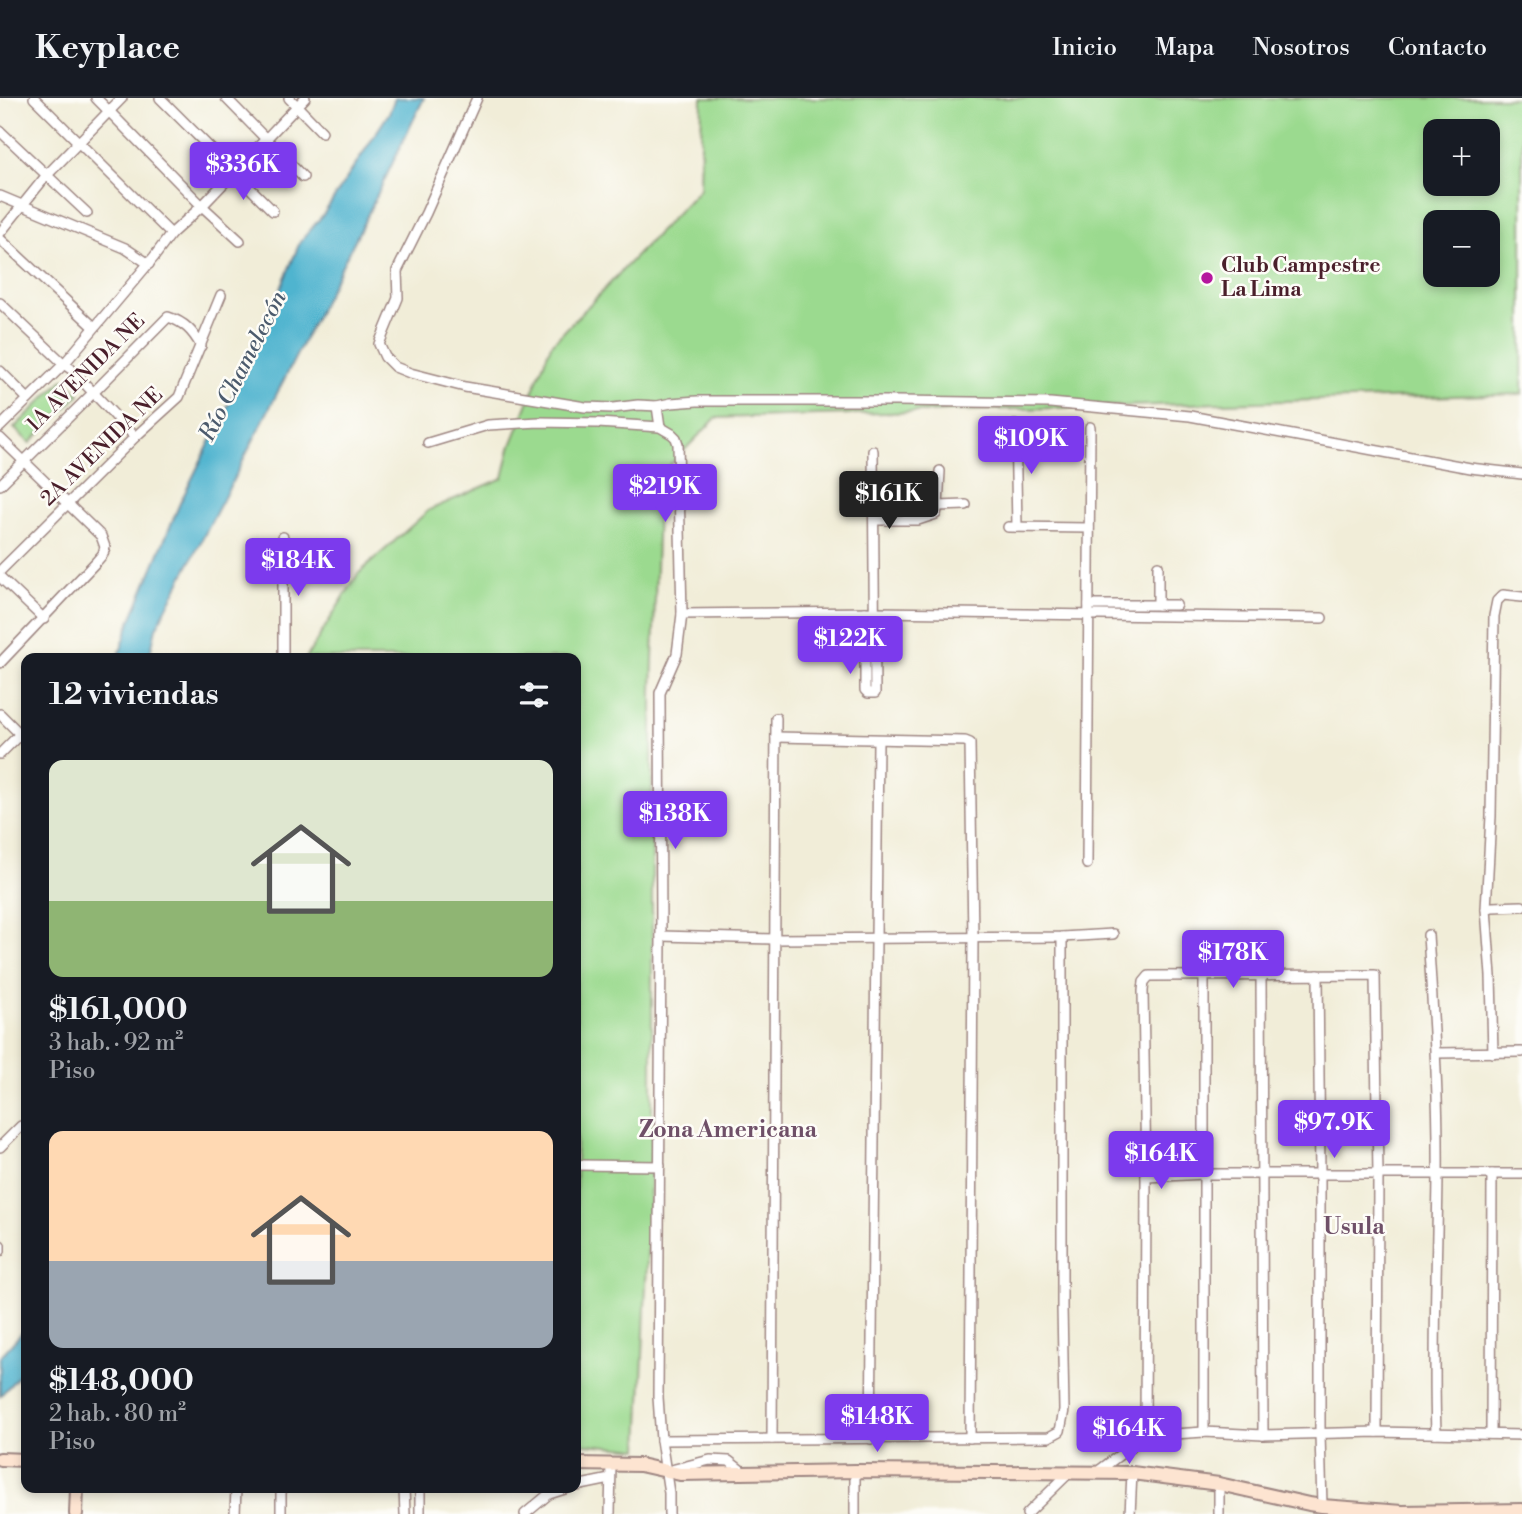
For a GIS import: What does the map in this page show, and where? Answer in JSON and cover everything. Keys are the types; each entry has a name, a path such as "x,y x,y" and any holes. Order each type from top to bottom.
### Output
{"street":[{"path":"34,98 171,234"},
{"path":"96,98 240,241"},
{"path":"0,233 46,176 122,98"},
{"path":"160,98 273,211"},
{"path":"226,98 303,177"},
{"path":"289,98 322,132"},
{"path":"0,427 64,364 171,234 202,206 305,98"},
{"path":"477,98 397,271 398,298 379,344 385,357 395,367 465,387 585,407 657,406 671,402 697,401 1050,403 1190,416 1470,468 1522,474"},
{"path":"0,131 87,213"},
{"path":"0,196 125,248 149,264"},
{"path":"0,239 94,327"},
{"name":"2A AVENIDA NE","path":"0,571 135,436 179,397 221,295"},
{"path":"0,303 71,369 135,436"},
{"name":"1A AVENIDA NE","path":"0,485 168,317 187,326 201,346"},
{"path":"0,372 28,399"},
{"path":"657,406 660,428"},
{"path":"428,443 488,425 540,422 660,428 672,434 678,444 682,614 677,654 660,693 658,1397 669,1514"},
{"path":"1015,425 1012,527 1089,528"},
{"path":"1087,864 1090,426"},
{"path":"0,438 101,536 105,547 96,562 0,663"},
{"path":"870,612 874,693 865,690 874,520 873,451"},
{"path":"874,520 918,520 936,514 940,471"},
{"path":"888,478 888,520"},
{"path":"938,506 966,505"},
{"path":"283,537 284,653"},
{"path":"1158,566 1158,605"},
{"path":"0,577 44,619"},
{"path":"1493,1053 1486,909 1490,845 1494,616 1497,601 1503,595 1522,597"},
{"path":"1089,610 1176,605"},
{"path":"682,614 1089,610 1322,618"},
{"path":"0,714 21,730"},
{"path":"772,1439 776,718"},
{"path":"0,754 21,733"},
{"path":"776,737 965,740 970,743 973,938 970,1438"},
{"path":"872,1439 878,740"},
{"path":"1486,909 1522,906"},
{"path":"661,936 876,939 1113,934"},
{"path":"1428,935 1436,1053 1438,1174 1434,1331 1436,1433"},
{"path":"661,1440 1049,1437 1060,1431 1064,1410 1062,937"},
{"path":"1261,974 1263,1435"},
{"path":"1145,1436 1144,982 1149,976 1261,974 1375,975 1378,1175 1377,1432"},
{"path":"1204,975 1204,1432"},
{"path":"1313,1508 1320,1434 1318,975"},
{"path":"1436,1053 1522,1052"},
{"path":"0,1147 21,1126"},
{"path":"581,1165 660,1166"},
{"path":"1146,1177 1205,1174 1522,1174"},
{"path":"1490,1434 1492,1174"},
{"path":"0,1245 0,1251"},
{"path":"1096,1473 1145,1436 1204,1432 1263,1435 1377,1432 1522,1435"},
{"path":"0,1459 21,1461"},
{"path":"581,1464 640,1465 680,1474 855,1471 1132,1473 1219,1484 1313,1508 1402,1512 1522,1510"},
{"path":"610,1514 611,1464"},
{"path":"855,1471 855,1514"},
{"path":"1027,1514 1069,1473"},
{"path":"1130,1514 1132,1473"},
{"path":"581,1485 610,1479"},
{"path":"1219,1484 1219,1514"},
{"path":"76,1514 77,1493"},
{"path":"236,1493 236,1514"},
{"path":"281,1493 281,1514"},
{"path":"404,1493 405,1514"},
{"path":"419,1514 420,1493"},
{"path":"525,1514 547,1493"}],"green space":[{"path":"702,98 1522,98 1522,394 716,418 659,476 652,690 652,1144 639,1449 581,1443 581,653 309,653 358,574 429,510 503,478 510,448 551,345 700,189"},
{"path":"64,379 80,394 30,443 14,428"}],"water":[{"path":"395,98 424,98 363,224 156,628 150,653 120,653 180,503 253,355 300,242 323,215 389,113"},
{"path":"21,1334 21,1373 0,1396 0,1357"}],"place":[{"name":"Club Campestre La Lima","path":"1207,278"}],"district":[{"name":"Zona Americana","path":"728,1130"},
{"name":"Usula","path":"1354,1227"}],"water label":[{"name":"Río Chamelecón","path":"243,366"}]}
